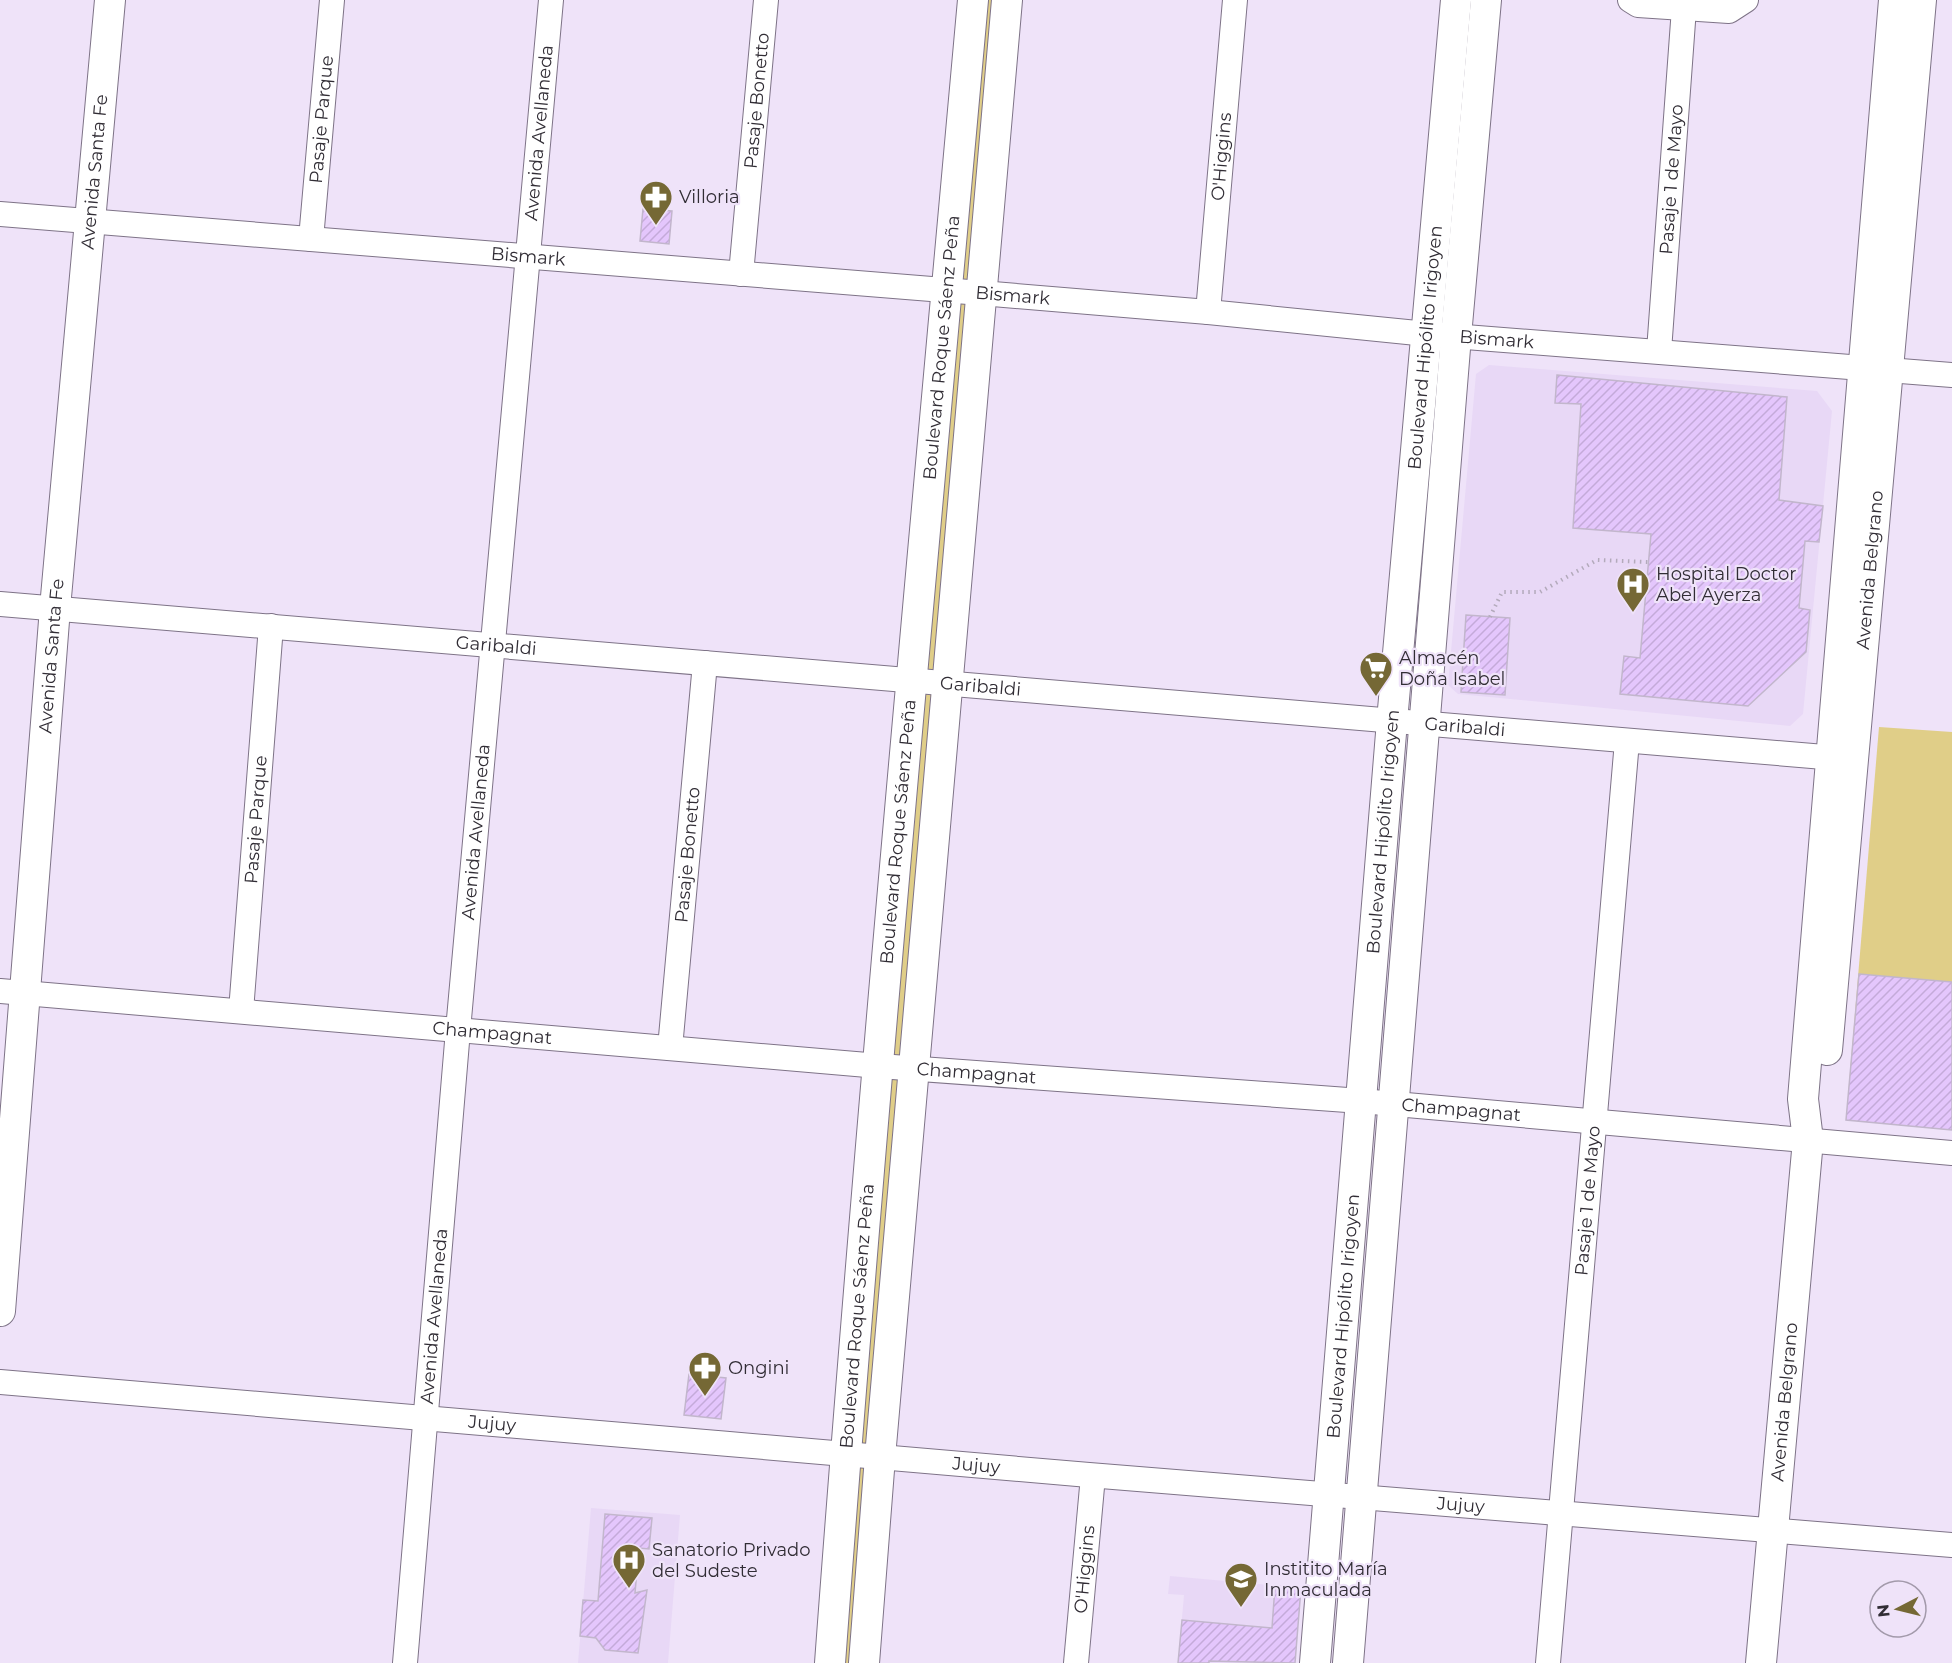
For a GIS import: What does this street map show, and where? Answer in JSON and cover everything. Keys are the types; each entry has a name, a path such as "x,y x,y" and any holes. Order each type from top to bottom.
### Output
{"street":[{"name":"Avenida Santa Fe","path":"0,1311 12,992 55,608 110,0"},
{"name":"Pasaje Parque","path":"312,239 332,0"},
{"name":"Avenida Avellaneda","path":"405,1663 458,1030 550,0"},
{"name":"Pasaje Bonetto","path":"741,274 766,0"},
{"name":"Boulevard Roque Sáenz Peña","path":"830,1663 845,1454 910,680 973,0"},
{"name":"Boulevard Roque Sáenz Peña","path":"864,1663 1007,0"},
{"name":"O'Higgins","path":"1208,312 1235,0"},
{"name":"Boulevard Hipólito Irigoyen","path":"1315,1663 1392,721 1456,0"},
{"name":"Boulevard Hipólito Irigoyen","path":"1347,1663 1456,336 1486,0"},
{"path":"1630,0 1638,5 1729,10 1746,0"},
{"name":"Avenida Belgrano","path":"1761,1663 1808,1140 1803,1099 1842,759 1875,368 1894,0"},
{"name":"Avenida Belgrano","path":"1875,368 1921,0"},
{"name":"Pasaje 1 de Mayo","path":"1659,351 1684,8"},
{"name":"Bismark","path":"0,214 1208,312 1427,334 1952,375"},
{"name":"Garibaldi","path":"0,604 1842,759"},
{"name":"Pasaje Parque","path":"241,1011 271,627"},
{"name":"Pasaje Bonetto","path":"670,1048 705,663"},
{"name":"Pasaje 1 de Mayo","path":"1548,1663 1627,741"},
{"name":"Champagnat","path":"12,992 879,1066 1361,1101 1952,1153"},
{"name":"Jujuy","path":"0,1382 1093,1476 1361,1496 1560,1514 1772,1528 1952,1545"},
{"name":"O'Higgins","path":"1076,1663 1093,1476"}],"path":[{"path":"1490,617 1502,592 1540,592 1598,560 1648,562"}],"shaded area":[{"path":"982,0 997,0 855,1663 843,1663 932,572"},
{"name":"Hospital Doctor Abel Ayerza","path":"1489,365 1817,391 1832,411 1803,714 1790,726 1458,694 1448,685 1476,374"},
{"path":"1879,727 1952,732 1952,1130 1846,1120"},
{"name":"Sanatorio Privado del Sudeste","path":"591,1508 680,1515 668,1663 578,1663"},
{"name":"Institito María Inmaculada","path":"1170,1576 1301,1588 1295,1663 1178,1663 1184,1595 1168,1594"}],"building":[{"name":"Villoria","path":"643,209 672,211 669,244 640,241"},
{"name":"Hospital Doctor Abel Ayerza","path":"1557,375 1787,397 1779,500 1823,506 1819,542 1805,541 1799,608 1810,610 1806,652 1748,706 1620,694 1624,656 1640,658 1651,534 1573,528 1581,404 1555,403"},
{"path":"1466,615 1510,618 1505,695 1461,692"},
{"path":"1859,974 1952,982 1952,1130 1846,1120"},
{"name":"Ongini","path":"689,1374 726,1378 721,1419 684,1415"},
{"path":"605,1514 652,1518 649,1549 639,1548 635,1593 647,1590 638,1653 605,1650 596,1638 580,1636 583,1600 598,1601"},
{"path":"1275,1586 1301,1588 1295,1663 1209,1661 1209,1663 1178,1663 1182,1620 1272,1628"}],"place":[{"name":"Villoria","path":"656,226"},
{"name":"Hospital Doctor Abel Ayerza","path":"1633,613"},
{"name":"Almacén Doña Isabel","path":"1376,697"},
{"name":"Ongini","path":"705,1397"},
{"name":"Sanatorio Privado del Sudeste","path":"629,1589"},
{"name":"Institito María Inmaculada","path":"1241,1608"}]}
